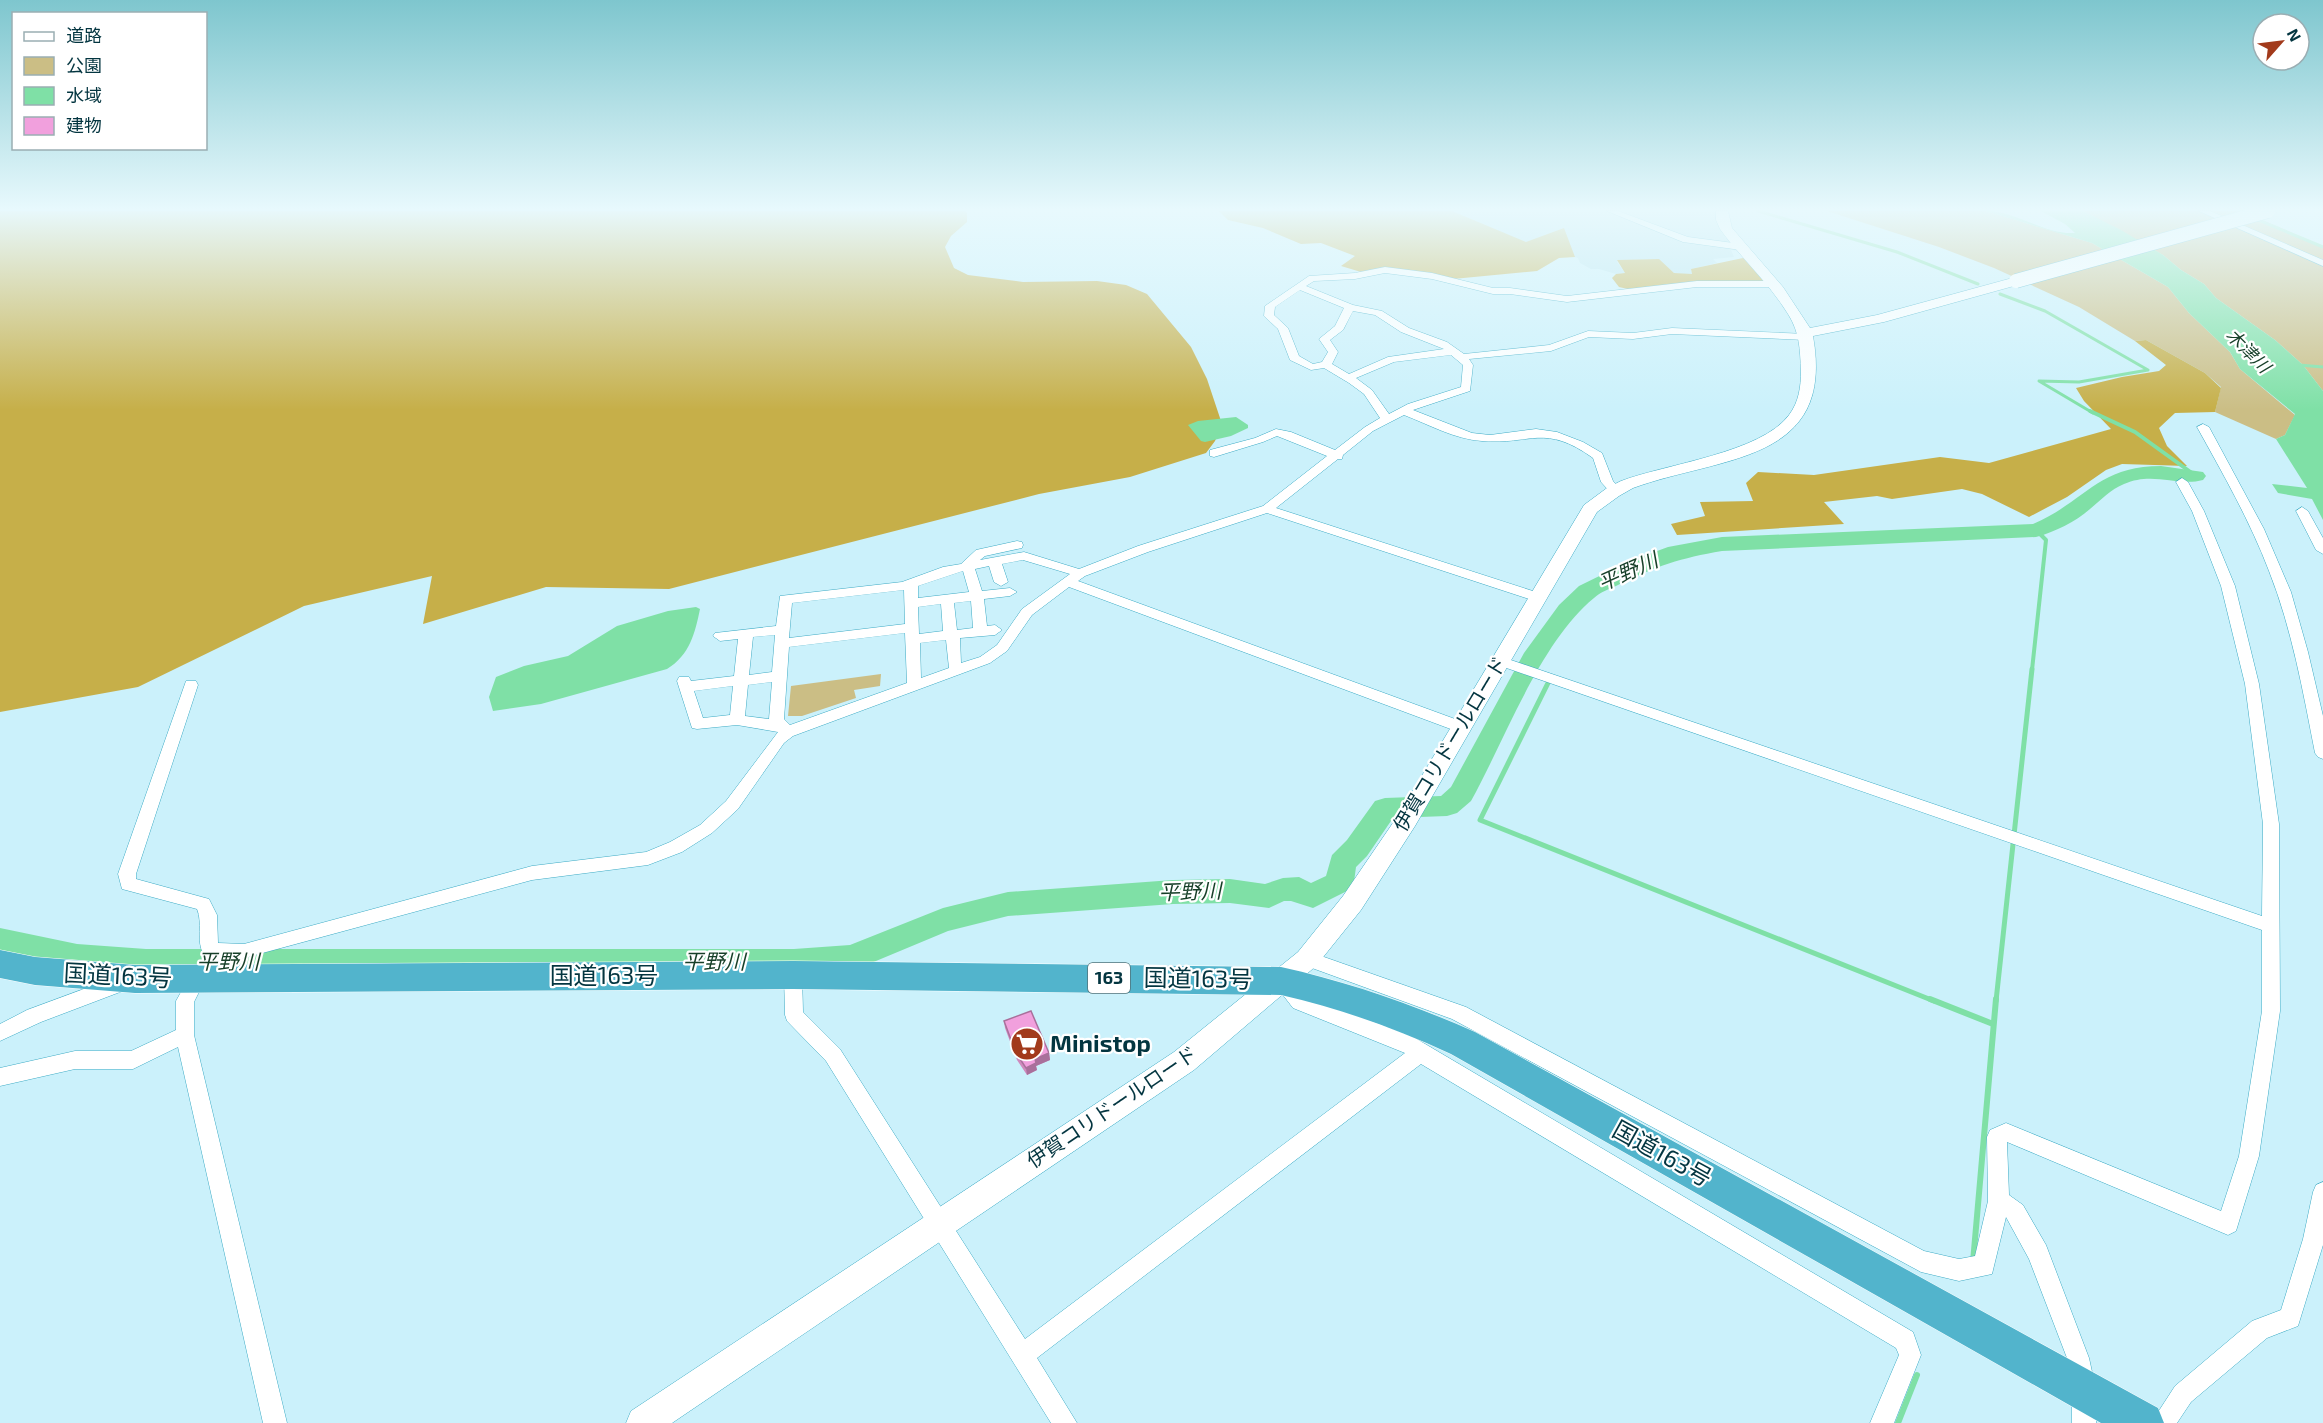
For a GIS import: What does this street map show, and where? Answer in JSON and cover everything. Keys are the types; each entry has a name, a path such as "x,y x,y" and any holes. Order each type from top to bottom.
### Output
{"highway":[{"name":"国道163号","path":"0,964 35,971 135,979 793,975 1281,981 1328,992 1405,1017 1463,1043 2106,1411"}],"street":[{"path":"1316,277 1298,286 1270,306 1269,316 1283,328 1294,358 1311,368 1326,365 1348,378 1369,393 1381,414 1388,420"},
{"path":"1438,277 1493,291 1510,291 1567,299 1697,284 1773,284"},
{"path":"1767,277 1791,308 1806,335"},
{"path":"1348,378 1392,359 1551,348 1592,333 1633,336 1682,331 1806,335 1879,319 2029,277"},
{"path":"780,676 685,684 697,724 737,720 783,728 800,725 970,667 995,654 1027,612 1074,578 1143,549 1267,509 1338,456 1362,434 1412,406 1466,389 1468,365 1458,354 1443,344 1405,330 1378,314 1350,307 1316,291 1298,286"},
{"path":"1326,365 1333,352 1324,339 1339,328 1350,307"},
{"name":"伊賀コリドールロード","path":"643,1423 1184,1061 1307,959 1352,903 1414,808 1461,727 1507,663 1537,597 1590,509 1615,490 1661,473 1713,460 1778,435 1804,407 1811,381 1806,335"},
{"path":"1405,411 1445,430 1482,438 1539,433 1555,435 1598,456 1607,482 1615,490"},
{"path":"2203,428 2256,525 2284,592 2310,690 2323,753"},
{"path":"1214,453 1259,440 1276,432 1287,434 1338,456"},
{"path":"1307,959 1459,1013 1921,1261 1959,1270 1984,1266 1999,1201 1997,1137 2006,1132 2228,1224 2249,1156 2271,1011 2271,824 2252,684 2228,586 2198,511 2182,482"},
{"path":"1267,509 1537,597"},
{"path":"2302,511 2323,550"},
{"path":"967,566 981,553 1017,545"},
{"path":"191,685 127,874 128,884 203,904 208,915 208,948 225,952 244,951 543,870 630,861 657,855 676,847 706,829 743,792 783,728 780,676 785,599 911,585 939,573 967,566 1028,556 1074,578 1461,727"},
{"path":"912,603 976,595 1006,587 994,561"},
{"path":"720,636 746,634 783,636 951,635 988,631 967,566"},
{"path":"911,585 914,687"},
{"path":"947,598 954,665"},
{"path":"737,720 746,634"},
{"path":"1507,663 2271,926"},
{"path":"225,952 197,979 185,1001 185,1035 275,1423"},
{"path":"793,975 794,1015 833,1055 1065,1423"},
{"path":"0,1033 34,1016 135,979"},
{"path":"1281,981 1300,1002 1408,1044 1905,1340 1910,1355 1882,1423"},
{"path":"0,1077 75,1060 133,1060 185,1035"},
{"path":"1022,1355 1420,1053"},
{"path":"2163,1423 2183,1394 2260,1329 2290,1318 2314,1239 2323,1192"},
{"path":"1999,1201 2007,1204 2016,1212 2038,1253 2078,1358 2106,1411"}],"green space":[{"path":"2015,277 2151,277 2168,287 2189,313 2230,352 2240,369 2295,415 2285,435 2276,439 2215,412 2221,387 2205,373 2146,340 2135,341 2079,307"},
{"path":"2193,277 2323,277 2323,391 2303,365 2275,340 2216,298 2204,284"},
{"path":"881,674 880,686 854,690 856,698 802,716 788,716 791,686"}],"shaded area":[{"path":"0,277 987,277 1023,282 1097,281 1126,285 1147,294 1191,347 1207,379 1222,424 1215,441 1206,453 1130,477 1039,494 669,589 546,587 423,624 432,576 304,606 138,687 0,712"},
{"path":"1764,277 1767,281 1632,290 1619,287 1612,278"},
{"path":"2146,340 2205,373 2221,388 2215,412 2175,413 2159,428 2167,446 2187,466 2122,464 2106,470 2067,497 2029,517 1982,494 1962,489 1892,499 1877,496 1824,502 1844,524 1677,535 1671,524 1705,516 1700,502 1753,501 1746,483 1758,472 1814,475 1940,457 1989,463 2111,429 2084,401 2076,388 2159,371 2166,365 2135,341"}],"water":[{"name":"木津川","path":"2151,277 2193,277 2204,284 2216,298 2275,340 2303,365 2323,391 2323,520 2312,499 2278,493 2272,484 2307,488 2276,439 2285,435 2295,414 2240,369 2230,352 2189,313 2168,287"},
{"path":"1236,417 1248,425 1248,428 1231,436 1205,442 1201,441 1188,425 1198,421"},
{"path":"696,607 700,609 690,643 681,657 667,669 541,704 493,711 489,697 496,677 524,666 568,656 617,626 668,611"}],"building":[{"name":"Ministop","path":"1031,1011 1049,1053 1035,1059 1036,1063 1026,1068 1016,1053 1004,1021"}],"waterway":[{"path":"1961,277 1978,284"},
{"path":"2000,294 2045,311 2148,370 2079,382 2039,381 2093,413"},
{"path":"2299,365 2323,367"},
{"path":"2090,411 2135,432 2196,476"},
{"name":"平野川","path":"0,941 77,957 146,962 794,962 852,958 943,920 1008,904 1173,892 1230,891 1269,896 1279,890 1287,889 1299,889 1303,894 1313,896 1339,882 1342,863 1357,848 1385,808 1447,806 1461,794 1536,653 1567,610 1587,591 1638,566 1676,552 1722,544 2036,530 2065,516 2106,485 2128,475 2161,472 2196,476"},
{"path":"2032,670 2046,540 2036,530"},
{"path":"1996,1001 2032,669"},
{"path":"1548,683 1480,820 1934,1001"},
{"path":"1930,999 1993,1024"},
{"path":"1973,1262 1996,999"},
{"path":"1898,1423 1917,1375"}],"place":[{"name":"Ministop","path":"1027,1044"}]}
